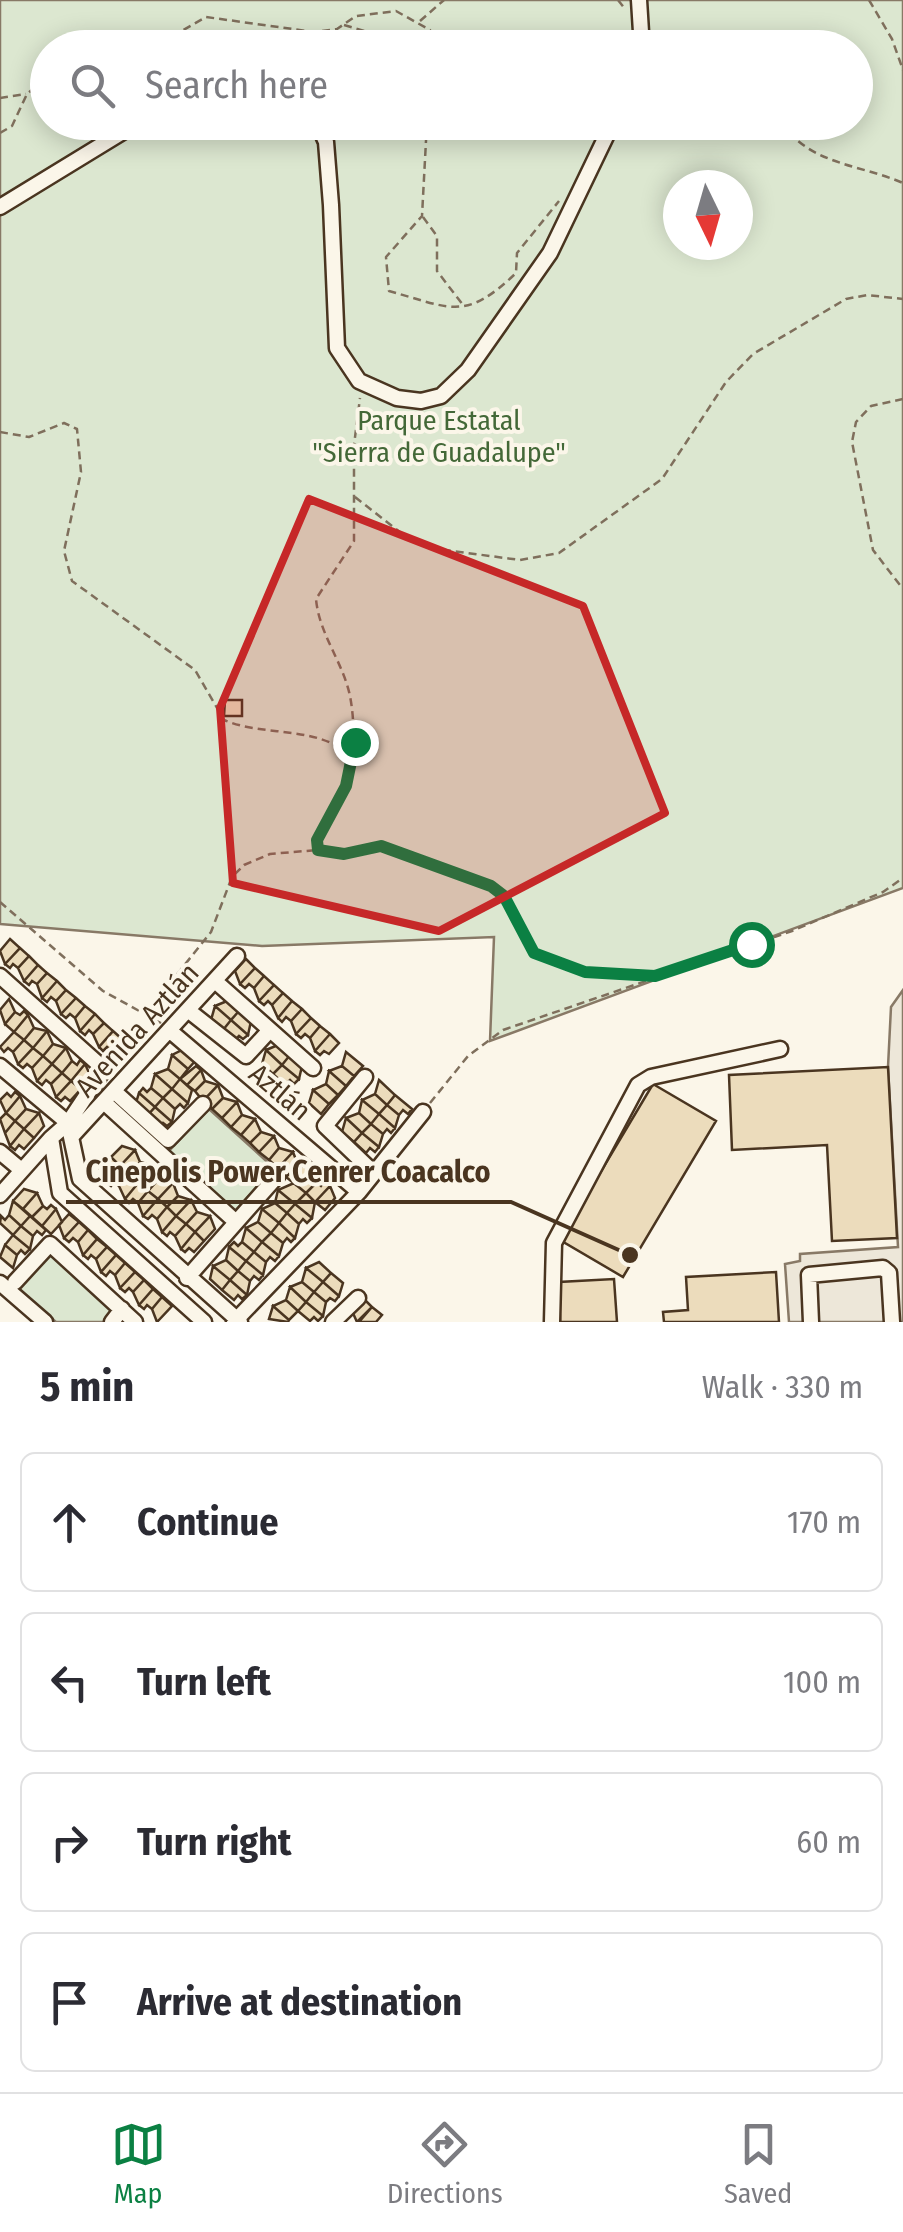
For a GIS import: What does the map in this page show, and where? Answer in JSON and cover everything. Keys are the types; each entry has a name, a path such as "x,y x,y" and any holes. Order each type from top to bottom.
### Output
{"street":[{"path":"639,0 643,30"},
{"path":"0,207 110,140"},
{"path":"325,140 332,205 337,348 359,381 397,398 421,402 441,396 454,386 550,253 605,140"},
{"name":"Avenida Aztlán","path":"0,1194 19,1168 51,1138 110,1099 237,956"},
{"path":"0,976 104,1068 70,1129 0,1066"},
{"name":"Aztlán","path":"215,981 313,1068"},
{"name":"Aztlán","path":"189,1011 246,1056 270,1030"},
{"name":"Aztlán","path":"169,1030 359,1192"},
{"path":"552,1322 554,1243 638,1085 651,1077 780,1048"},
{"name":"Aztlán","path":"365,1077 326,1126 374,1173"},
{"path":"110,1099 168,1140 203,1104"},
{"path":"110,1099 236,1222"},
{"name":"Avenida Aztlán","path":"70,1129 70,1149 80,1179 237,1321 359,1192 423,1112"},
{"path":"51,1138 60,1193 204,1322 218,1306"},
{"path":"0,1152 19,1168"},
{"path":"187,1278 278,1175"},
{"path":"45,1322 8,1282 50,1244 135,1322"},
{"path":"811,1322 809,1275 882,1268 889,1273 892,1322"},
{"path":"336,1321 358,1298"},
{"path":"112,1322 122,1308"}],"path":[{"path":"418,23 444,0"},
{"path":"869,0 892,39 903,70"},
{"path":"321,30 356,16 396,11 430,30"},
{"path":"183,30 206,17 300,30"},
{"path":"343,24 363,30"},
{"path":"0,133 12,126 30,91"},
{"path":"0,98 27,94"},
{"path":"426,140 422,216 386,257 390,291 454,309 484,303 516,274 517,253 534,229 559,202 575,202"},
{"path":"800,140 822,160 867,168 903,184"},
{"path":"422,216 437,236 437,271 464,307"},
{"path":"356,497 401,533 430,548 520,560 559,553 662,479 729,377 753,354 846,299 867,295 903,299"},
{"path":"318,850 317,840 346,786 356,740 350,695 320,625 316,599 353,547 359,381"},
{"path":"903,399 871,406 856,422 852,442 873,550 903,589"},
{"path":"0,432 28,436 64,422 78,430 80,472 64,551 76,585 199,674 224,720 328,742 343,749 353,761"},
{"path":"156,1018 154,1003 214,928 239,868 270,854 318,850 344,854 387,847 500,892 532,949 548,962 585,972 655,976"},
{"path":"423,1112 468,1056 503,1030 792,931 884,892 903,878"},
{"path":"0,902 103,992 156,1018 169,1030"}],"highlighted area":[{"path":"309,499 583,606 665,813 439,931 233,883 220,708"}],"green space":[{"name":"Parque Estatal \"Sierra de Guadalupe\"","path":"0,0 903,0 903,888 490,1041 494,937 262,946 0,924"},
{"path":"209,1109 274,1168 234,1212 169,1151"},
{"path":"48,1252 114,1310 103,1322 56,1322 17,1289"}],"shaded area":[{"path":"903,990 903,1322 789,1322 785,1264 800,1261 800,1254 898,1247 888,1067 891,1007"}],"building":[{"path":"225,700 242,700 242,716 224,716"},
{"path":"10,939 20,948 5,964 0,951"},
{"path":"20,948 29,956 18,968 13,964 10,968 5,964"},
{"path":"29,956 38,965 24,981 18,968"},
{"path":"246,959 255,968 240,984 235,971"},
{"path":"38,965 47,973 37,984 32,981 29,985 24,981"},
{"path":"255,968 264,976 254,988 249,984 245,988 240,984"},
{"path":"47,973 57,981 42,998 37,984"},
{"path":"264,976 274,985 259,1001 254,988"},
{"path":"57,981 66,990 56,1001 51,997 47,1002 42,998"},
{"path":"274,985 283,993 272,1005 268,1001 264,1005 259,1001"},
{"path":"66,990 76,998 61,1014 56,1001"},
{"path":"283,993 292,1001 278,1018 272,1005"},
{"path":"76,998 85,1006 75,1018 70,1014 66,1018 61,1014"},
{"path":"9,999 15,1012 5,1024 0,1010"},
{"path":"227,1001 239,1011 231,1020 215,1006"},
{"path":"292,1001 302,1009 291,1021 286,1017 282,1022 278,1018"},
{"path":"85,1006 95,1014 80,1031 75,1018"},
{"path":"215,1006 231,1020 223,1030 211,1020"},
{"path":"302,1009 311,1018 296,1034 291,1021"},
{"path":"24,1011 28,1015 14,1032 5,1024 15,1012 20,1015"},
{"path":"239,1011 251,1021 248,1035 231,1020"},
{"path":"95,1014 104,1023 93,1034 89,1030 85,1035 80,1031"},
{"path":"28,1015 34,1028 24,1040 14,1032"},
{"path":"311,1018 320,1026 310,1038 305,1034 301,1038 296,1034"},
{"path":"231,1020 248,1035 235,1040 223,1030"},
{"path":"104,1023 113,1031 99,1047 93,1034"},
{"path":"320,1026 330,1034 315,1051 310,1038"},
{"path":"34,1028 47,1031 33,1048 24,1040"},
{"path":"47,1031 53,1044 43,1056 33,1048"},
{"path":"113,1031 122,1039 112,1051 107,1047 103,1051 99,1047"},
{"path":"14,1032 24,1040 13,1052 8,1048 4,1052 0,1047"},
{"path":"330,1034 339,1043 329,1054 324,1051 320,1055 315,1051"},
{"path":"24,1040 33,1048 18,1064 13,1052"},
{"path":"53,1044 66,1048 52,1064 43,1056"},
{"path":"278,1045 290,1055 282,1065 266,1050"},
{"path":"33,1048 43,1056 32,1068 27,1064 23,1068 18,1064"},
{"path":"66,1048 72,1061 62,1073 52,1064"},
{"path":"184,1049 196,1060 188,1069 172,1055"},
{"path":"266,1050 282,1065 273,1074 262,1064"},
{"path":"346,1052 363,1066 354,1076 342,1066"},
{"path":"172,1055 188,1069 180,1079 168,1069"},
{"path":"290,1055 302,1066 299,1079 282,1065"},
{"path":"43,1056 52,1064 37,1081 32,1068"},
{"path":"80,1060 85,1064 71,1081 62,1073 72,1061 77,1065"},
{"path":"52,1064 62,1073 51,1084 46,1080 42,1085 37,1081"},
{"path":"85,1064 91,1077 81,1089 71,1081"},
{"path":"282,1065 299,1079 294,1084 290,1080 285,1085 273,1074"},
{"path":"196,1066 201,1070 187,1085 180,1079"},
{"path":"342,1066 354,1076 346,1086 329,1071"},
{"path":"888,1067 897,1238 832,1241 827,1145 732,1150 729,1075"},
{"path":"168,1069 180,1079 172,1089 155,1074"},
{"path":"201,1070 205,1081 195,1091 187,1085"},
{"path":"329,1071 346,1086 338,1095 326,1084"},
{"path":"62,1073 71,1081 56,1097 51,1084"},
{"path":"155,1074 172,1089 163,1098 151,1088"},
{"path":"180,1079 192,1090 188,1103 172,1089"},
{"path":"379,1080 395,1095 387,1105 375,1094"},
{"path":"71,1081 81,1089 70,1101 65,1097 61,1101 56,1097"},
{"path":"205,1081 218,1085 203,1101 195,1091"},
{"path":"326,1084 338,1095 329,1104 313,1090"},
{"path":"653,1084 716,1121 623,1277 560,1240"},
{"path":"218,1085 223,1098 212,1109 203,1101"},
{"path":"143,1088 147,1092 151,1088 163,1098 155,1107 139,1093"},
{"path":"172,1089 188,1103 184,1108 180,1104 175,1109 163,1098"},
{"path":"313,1090 329,1104 321,1114 309,1103"},
{"path":"15,1092 20,1096 6,1113 0,1100"},
{"path":"139,1093 155,1107 146,1117 135,1106"},
{"path":"375,1094 387,1105 379,1114 362,1100"},
{"path":"395,1095 412,1109 408,1114 403,1110 399,1115 387,1105"},
{"path":"20,1096 26,1109 15,1121 6,1113"},
{"path":"163,1098 175,1109 172,1122 155,1107"},
{"path":"223,1098 237,1102 222,1118 212,1109"},
{"path":"362,1100 379,1114 371,1124 359,1113"},
{"path":"237,1102 242,1115 231,1127 222,1118"},
{"path":"387,1105 399,1115 395,1128 379,1114"},
{"path":"155,1107 172,1122 159,1127 146,1117"},
{"path":"26,1109 39,1113 24,1129 15,1121"},
{"path":"6,1113 15,1121 5,1133 0,1119"},
{"path":"39,1113 44,1126 34,1138 24,1129"},
{"path":"359,1113 371,1124 362,1133 346,1118"},
{"path":"379,1114 395,1128 391,1133 387,1129 383,1134 371,1124"},
{"path":"242,1115 255,1119 241,1135 231,1127"},
{"path":"346,1118 362,1133 354,1142 342,1132"},
{"path":"255,1119 261,1132 250,1143 241,1135"},
{"path":"15,1121 24,1129 10,1146 5,1133"},
{"path":"371,1124 383,1134 379,1147 362,1133"},
{"path":"24,1129 34,1138 24,1149 19,1145 15,1150 10,1146"},
{"path":"261,1132 274,1136 259,1152 250,1143"},
{"path":"362,1133 379,1147 375,1152 370,1148 366,1153 354,1142"},
{"path":"274,1136 279,1148 269,1160 259,1152"},
{"path":"122,1146 135,1150 120,1166 111,1157"},
{"path":"279,1148 293,1152 278,1168 269,1160"},
{"path":"135,1150 140,1162 130,1174 120,1166"},
{"path":"293,1152 298,1165 286,1177 278,1168"},
{"path":"111,1157 120,1166 106,1182 100,1169"},
{"path":"140,1162 154,1166 139,1182 130,1174"},
{"path":"298,1165 312,1169 296,1185 286,1177"},
{"path":"120,1166 130,1174 119,1186 114,1182 111,1186 106,1182"},
{"path":"154,1166 159,1179 148,1191 139,1182"},
{"path":"312,1169 317,1182 306,1193 296,1185"},
{"path":"130,1174 139,1182 125,1199 119,1186"},
{"path":"159,1179 173,1183 158,1199 148,1191"},
{"path":"325,1181 330,1186 315,1202 306,1193 317,1182 321,1186"},
{"path":"139,1182 148,1191 138,1203 133,1199 129,1203 125,1199"},
{"path":"173,1183 178,1196 167,1207 158,1199"},
{"path":"294,1183 306,1193 295,1204 278,1190"},
{"path":"330,1186 335,1198 325,1210 315,1202"},
{"path":"24,1189 37,1193 23,1209 13,1201"},
{"path":"278,1190 295,1204 287,1213 275,1203"},
{"path":"148,1191 158,1199 143,1216 138,1203"},
{"path":"37,1193 43,1206 32,1217 23,1209"},
{"path":"306,1193 315,1202 312,1218 295,1204"},
{"path":"178,1196 191,1200 176,1216 167,1207"},
{"path":"158,1199 167,1207 157,1219 143,1216"},
{"path":"191,1200 197,1212 186,1224 176,1216"},
{"path":"13,1201 30,1216 21,1226 9,1215"},
{"path":"275,1203 287,1213 279,1223 262,1209"},
{"path":"295,1204 312,1218 307,1223 303,1219 299,1224 287,1213"},
{"path":"51,1205 56,1209 42,1226 32,1217 43,1206 47,1209"},
{"path":"167,1207 176,1216 162,1232 157,1219"},
{"path":"56,1209 62,1222 51,1234 42,1226"},
{"path":"262,1209 279,1223 271,1233 258,1222"},
{"path":"197,1212 210,1216 195,1232 186,1224"},
{"path":"287,1213 299,1224 295,1238 279,1223"},
{"path":"69,1214 79,1222 64,1238 59,1225"},
{"path":"9,1215 21,1226 13,1235 0,1223 1,1216 5,1220"},
{"path":"30,1216 46,1230 42,1235 37,1231 33,1236 21,1226"},
{"path":"176,1216 186,1224 175,1236 170,1232 167,1236 162,1232"},
{"path":"210,1216 215,1229 204,1241 195,1232"},
{"path":"79,1222 88,1230 78,1242 73,1238 69,1242 64,1238"},
{"path":"258,1222 271,1233 262,1242 246,1228"},
{"path":"279,1223 295,1238 291,1242 287,1238 283,1243 271,1233"},
{"path":"186,1224 195,1232 181,1249 175,1236"},
{"path":"21,1226 33,1236 30,1249 13,1235"},
{"path":"246,1228 262,1242 254,1252 242,1242"},
{"path":"88,1230 97,1239 83,1255 78,1242"},
{"path":"195,1232 204,1241 194,1252 189,1248 185,1252 181,1249"},
{"path":"271,1233 283,1243 279,1256 262,1242"},
{"path":"13,1235 30,1249 25,1254 21,1250 17,1255 5,1245"},
{"path":"97,1239 107,1247 96,1259 91,1255 88,1259 83,1255"},
{"path":"234,1242 238,1246 242,1242 254,1252 246,1261 229,1247"},
{"path":"262,1242 279,1256 275,1261 270,1257 266,1262 254,1252"},
{"path":"5,1245 17,1255 13,1268 0,1257"},
{"path":"107,1247 116,1255 101,1272 96,1259"},
{"path":"229,1247 246,1261 238,1271 226,1260"},
{"path":"254,1252 266,1262 263,1275 246,1261"},
{"path":"116,1255 125,1263 115,1275 110,1271 106,1276 101,1272"},
{"path":"226,1260 238,1271 230,1280 213,1266"},
{"path":"246,1261 263,1275 259,1280 254,1276 250,1281 238,1271"},
{"path":"319,1262 331,1273 323,1282 306,1268"},
{"path":"125,1263 135,1272 120,1288 115,1275"},
{"path":"213,1266 230,1280 222,1290 210,1279"},
{"path":"306,1268 323,1282 314,1292 302,1282"},
{"path":"238,1271 250,1281 247,1295 230,1280"},
{"path":"135,1272 144,1280 133,1292 129,1288 125,1292 120,1288"},
{"path":"776,1272 779,1322 664,1322 663,1312 688,1310 686,1277"},
{"path":"331,1273 343,1283 339,1296 323,1282"},
{"path":"614,1279 617,1322 560,1322 559,1282"},
{"path":"144,1280 153,1289 139,1305 133,1292"},
{"path":"230,1280 247,1295 242,1299 238,1295 234,1300 222,1290"},
{"path":"302,1282 314,1292 306,1302 290,1287"},
{"path":"323,1282 339,1296 335,1301 330,1298 326,1302 314,1292"},
{"path":"290,1287 306,1302 298,1311 286,1300"},
{"path":"153,1289 162,1297 152,1309 147,1305 144,1309 139,1305"},
{"path":"314,1292 326,1302 323,1316 306,1302"},
{"path":"162,1297 172,1306 157,1322 152,1309"},
{"path":"363,1298 372,1307 357,1322 352,1311"},
{"path":"286,1300 298,1311 289,1320 273,1306"},
{"path":"306,1302 323,1316 318,1321 314,1317 310,1321 298,1311"},
{"path":"273,1306 289,1320 288,1322 269,1319"},
{"path":"372,1307 382,1315 376,1322 359,1322"}],"place":[{"name":"Cinepolis Power Cenrer Coacalco","path":"630,1255"}],"route":[{"path":"355,742 346,786 317,840 318,850 344,854 381,846 491,886 504,896 534,953 554,964 585,972 655,976 751,944"}]}
